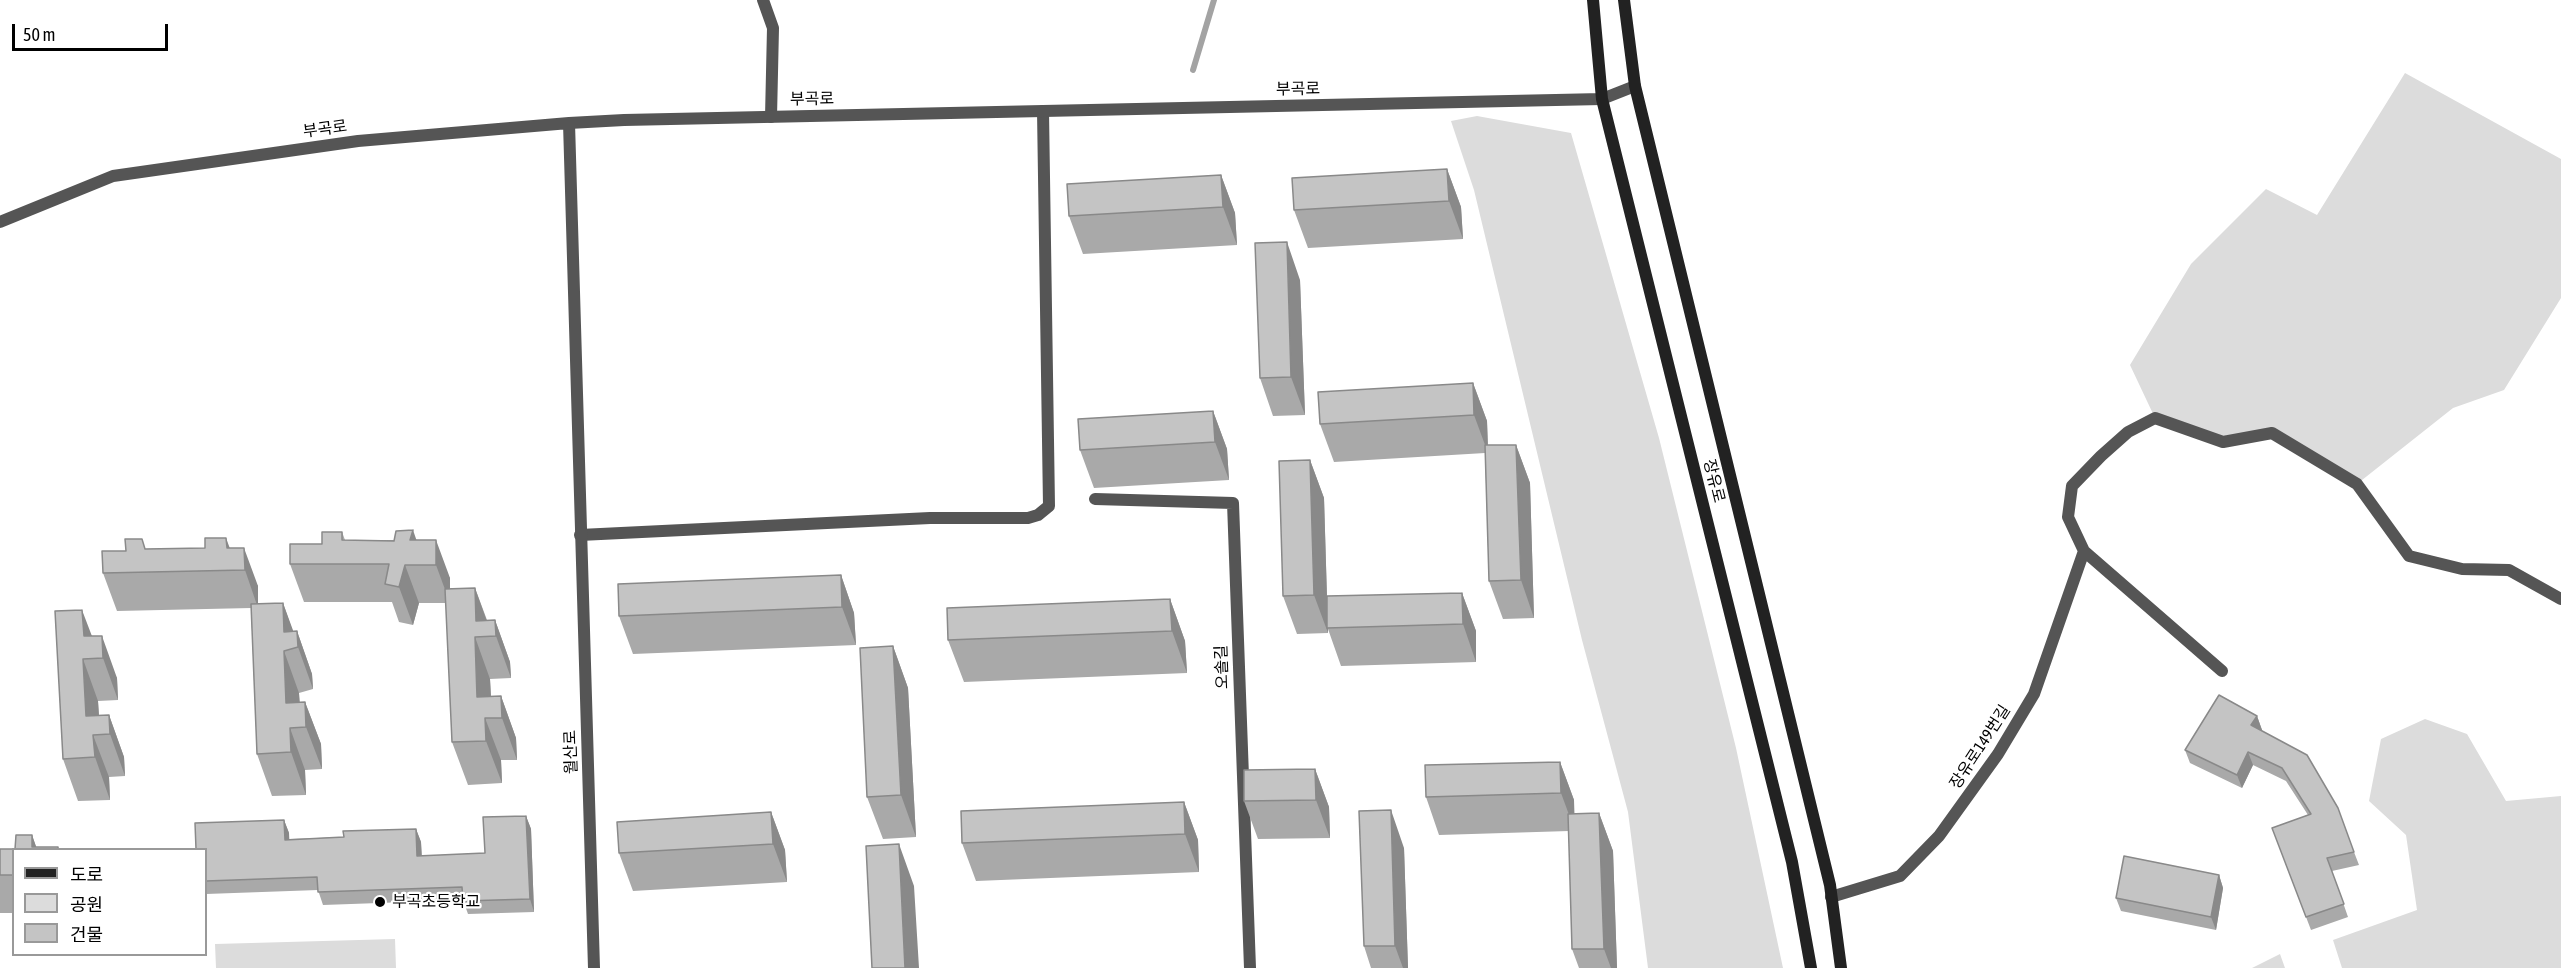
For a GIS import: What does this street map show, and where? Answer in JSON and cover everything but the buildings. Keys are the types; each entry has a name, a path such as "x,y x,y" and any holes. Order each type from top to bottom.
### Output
{"main road":[{"name":"장유로","path":"1593,0 1602,99 1792,862 1811,968"},
{"name":"장유로","path":"1624,0 1635,86 1831,897 1841,968"}],"street":[{"path":"763,0 773,28 771,117"},
{"name":"부곡로","path":"0,222 113,176 358,141 569,123 1602,99 1635,86"},
{"path":"580,535 930,518 1028,518 1038,515 1049,506 1043,111"},
{"name":"월산로","path":"569,123 594,968"},
{"path":"2222,671 2084,551 2068,517 2072,486 2128,432 2154,418 2223,442 2272,433 2357,484 2409,556 2462,569 2509,570 2561,599"},
{"name":"오솔길","path":"1095,499 1233,503 1250,968"},
{"name":"장유로149번길","path":"1831,897 1900,876 1939,836 1998,754 2034,694 2084,551"}],"green space":[{"path":"2405,73 2561,159 2561,298 2504,390 2453,408 2357,484 2272,433 2223,442 2155,418 2130,365 2191,264 2266,189 2317,215"},
{"path":"1477,116 1571,133 1659,438 1736,748 1783,968 1648,968 1628,812 1582,640 1474,190 1451,121"},
{"path":"2425,719 2467,734 2506,801 2561,796 2561,968 2342,968 2333,940 2417,910 2406,835 2369,801 2381,739"},
{"path":"395,939 396,968 216,968 215,944"},
{"path":"2280,954 2285,968 2252,968"}],"waterway":[{"path":"1193,70 1214,0"}],"place":[{"name":"부곡초등학교","path":"380,902"}]}
